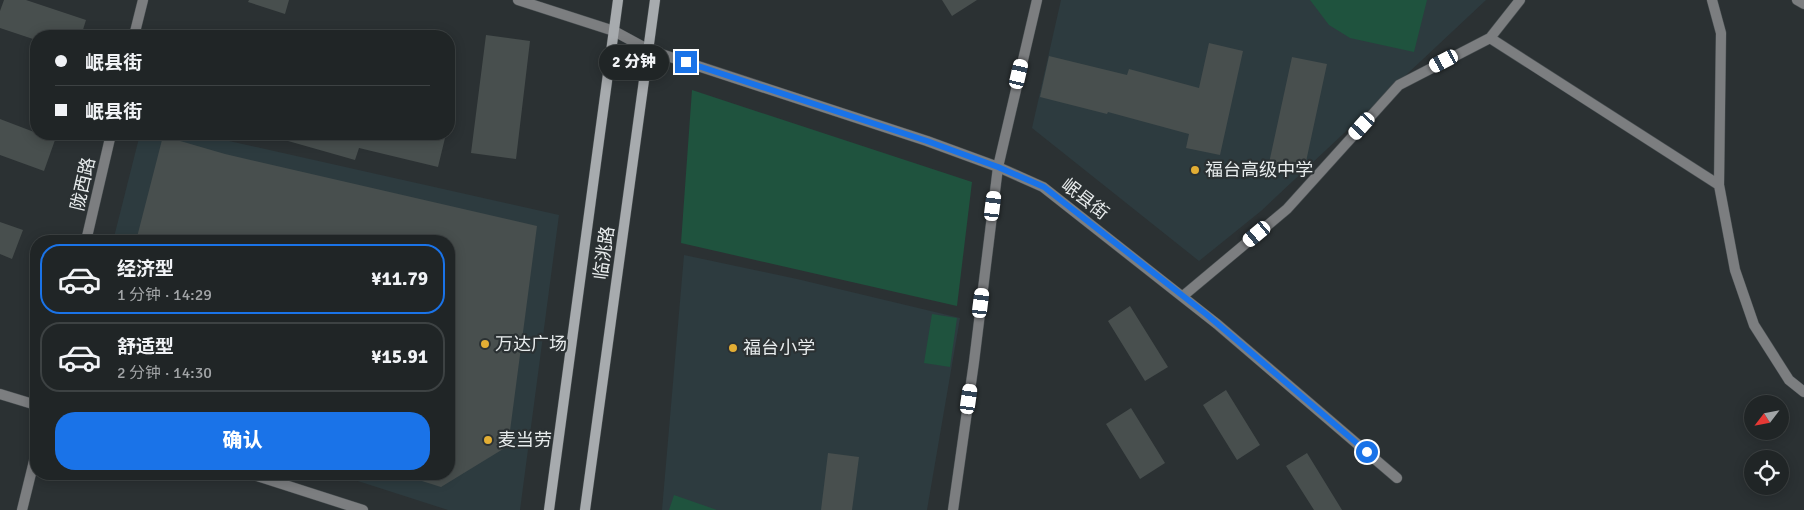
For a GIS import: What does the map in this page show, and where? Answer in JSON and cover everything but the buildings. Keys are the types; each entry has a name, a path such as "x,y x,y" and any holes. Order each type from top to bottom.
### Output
{"main road":[{"name":"临洮路","path":"549,510 618,0"},
{"name":"临洮路","path":"585,510 656,0"}],"street":[{"path":"136,30 143,0"},
{"name":"岷县街","path":"518,0 614,31 650,50 998,167 1044,187 1183,296 1397,478"},
{"path":"953,510 974,362 998,167 1036,0"},
{"path":"1183,296 1287,210 1399,85 1490,38 1520,0"},
{"path":"1712,0 1721,33 1719,185 1735,270 1754,325 1789,380 1804,392"},
{"path":"1797,0 1804,4"},
{"path":"1490,38 1719,185"},
{"name":"陇西路","path":"87,235 110,140"},
{"path":"0,394 30,403"},
{"path":"22,510 30,477"},
{"path":"270,480 363,510"}],"shaded area":[{"name":"福台高级中学","path":"1061,0 1486,0 1261,211 1199,261 1032,128"},
{"name":"万达广场","path":"138,140 225,140 559,215 520,510 448,510 355,480 455,480 455,235 115,235"},
{"name":"福台小学","path":"684,255 797,279 960,318 927,510 662,510"}],"green space":[{"path":"1310,0 1427,0 1414,52 1350,38 1329,25"},
{"path":"692,90 972,182 957,306 681,243"},
{"path":"932,314 957,318 950,367 924,363"},
{"path":"674,495 717,510 669,510"}],"place":[{"name":"福台高级中学","path":"1195,170"},
{"name":"万达广场","path":"485,344"},
{"name":"福台小学","path":"733,348"},
{"name":"麦当劳","path":"488,440"}],"route":[{"path":"686,62 927,141 998,167 1044,187 1206,314 1367,452"}]}
